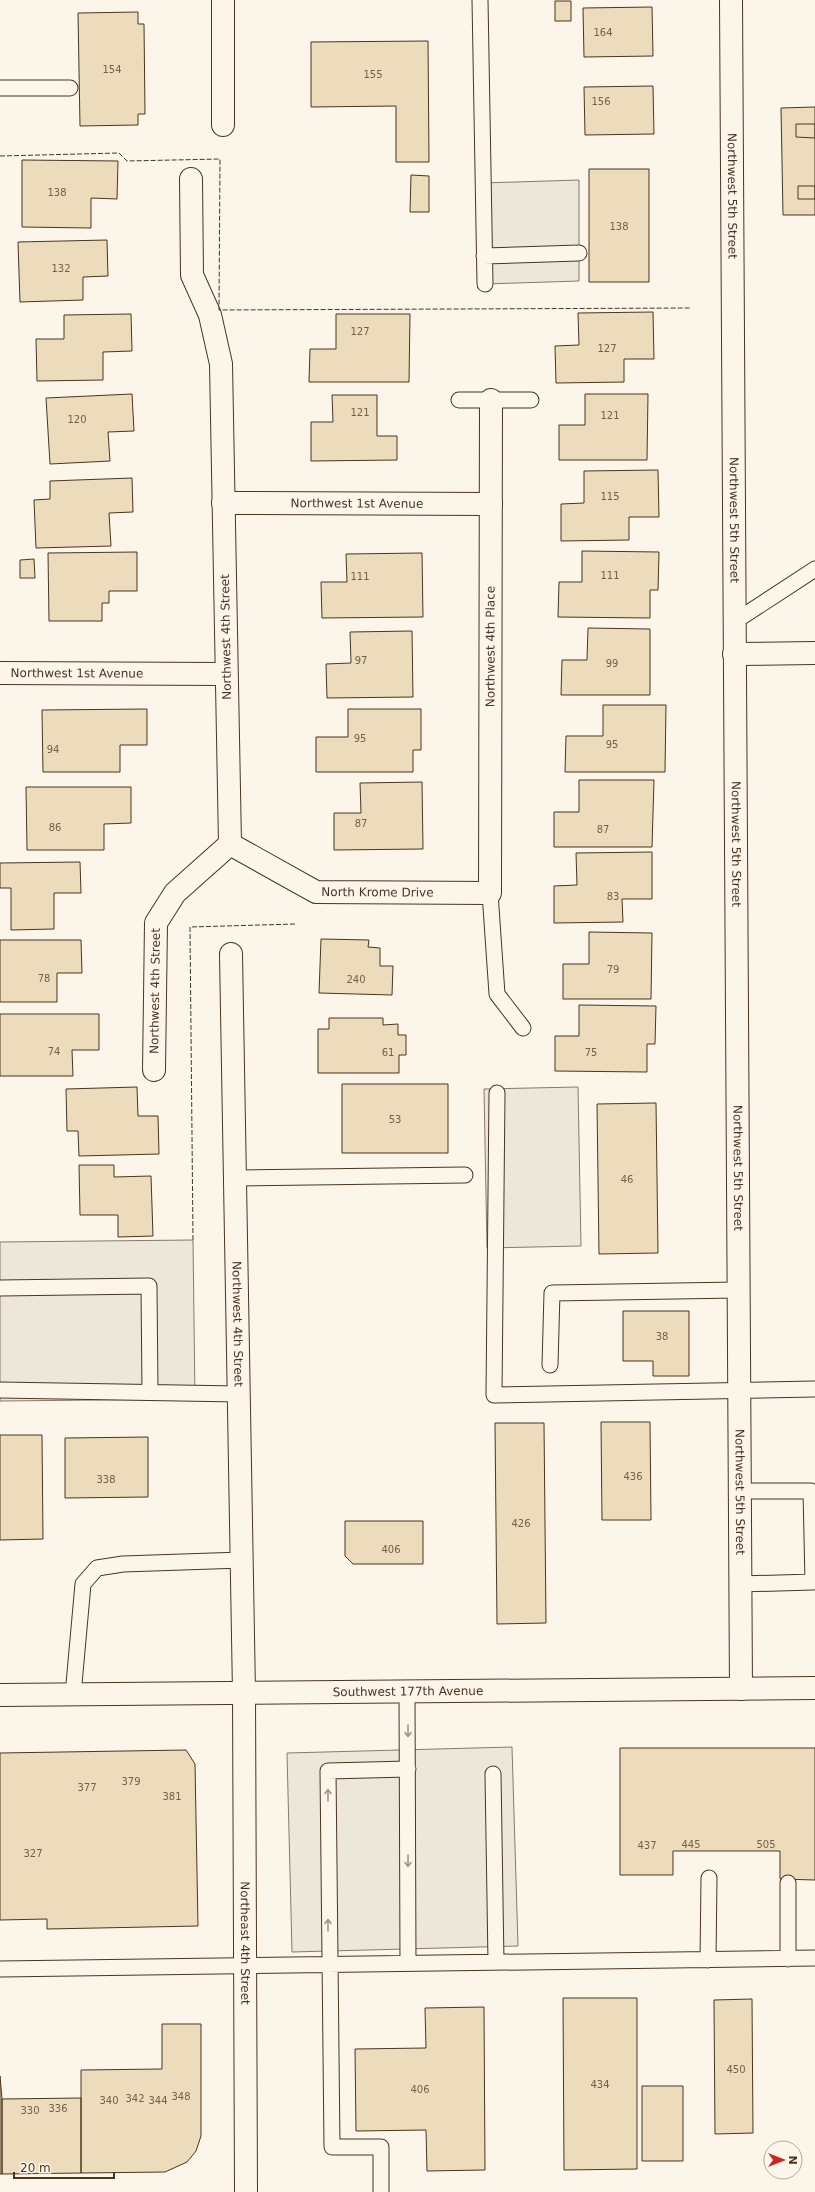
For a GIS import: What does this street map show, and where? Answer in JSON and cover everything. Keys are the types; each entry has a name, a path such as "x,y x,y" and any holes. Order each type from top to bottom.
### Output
{"street":[{"path":"223,0 223,125"},
{"name":"Northwest 5th Street","path":"731,0 740,1689"},
{"name":"Northwest 4th Street","path":"154,1070 156,923 175,893 230,844 221,364 210,315 192,275 191,179"},
{"name":"Northwest 4th Place","path":"490,893 491,400"},
{"name":"Northwest 1st Avenue","path":"223,503 491,504"},
{"path":"734,654 815,653"},
{"name":"Northwest 1st Avenue","path":"0,673 226,674"},
{"name":"North Krome Drive","path":"230,844 316,892 490,893"},
{"name":"Northwest 4th Street","path":"231,954 244,1693"},
{"name":"Southwest 177th Avenue","path":"0,1695 815,1688"},
{"name":"Northeast 4th Street","path":"244,1693 246,2192"}],"lane":[{"path":"480,0 485,284"},
{"path":"0,88 70,88"},
{"path":"484,256 579,253"},
{"path":"459,400 530,400"},
{"path":"734,622 815,569"},
{"path":"490,893 497,994 523,1028"},
{"path":"497,1094 494,1395 815,1390"},
{"path":"235,1178 465,1175"},
{"path":"0,1288 149,1286 150,1392"},
{"path":"550,1365 552,1293 738,1290"},
{"path":"0,1390 239,1394"},
{"path":"739,1491 811,1491 814,1582 740,1584"},
{"path":"73,1695 84,1584 97,1568 123,1564 242,1560"},
{"path":"407,1692 408,1963"},
{"path":"381,2192 381,2147 332,2147 328,1964 328,1771 408,1769"},
{"path":"493,1774 496,1962"},
{"path":"708,1960 709,1878"},
{"path":"788,1884 788,1959"},
{"path":"0,1969 815,1958"}],"shaded area":[{"path":"579,180 579,281 485,284 483,183"},
{"path":"578,1087 581,1246 487,1248 484,1089"},
{"path":"193,1240 195,1399 0,1401 0,1242"},
{"path":"512,1747 518,1946 292,1952 287,1753"}],"building":[{"path":"555,1 571,1 571,21 555,21"},
{"path":"652,7 653,56 584,57 583,8"},
{"path":"138,12 138,24 144,24 145,114 138,114 138,125 80,126 78,13"},
{"path":"428,41 429,162 396,162 396,106 311,107 311,42"},
{"path":"653,86 654,134 585,135 584,87"},
{"path":"815,107 815,215 783,215 781,108"},
{"path":"796,124 815,124 815,138 796,137"},
{"path":"22,160 118,161 117,199 91,198 91,228 22,227"},
{"path":"589,169 649,169 649,282 589,282"},
{"path":"411,175 429,176 429,212 410,212"},
{"path":"798,186 815,186 815,199 798,199"},
{"path":"107,240 108,276 83,277 83,300 20,302 18,242"},
{"path":"653,312 654,359 624,359 624,382 556,383 555,346 579,345 578,313"},
{"path":"131,314 132,351 103,352 103,380 37,381 36,339 64,339 64,315"},
{"path":"336,314 410,314 409,382 309,382 310,349 336,349"},
{"path":"132,394 134,431 108,432 110,461 50,464 46,398"},
{"path":"585,394 648,394 647,460 559,460 559,425 585,425"},
{"path":"332,395 377,395 377,436 397,436 397,460 311,461 311,422 333,422"},
{"path":"658,470 659,517 629,517 629,540 561,541 561,504 584,503 584,471"},
{"path":"132,478 133,512 109,513 111,546 36,548 34,500 50,499 50,481"},
{"path":"582,551 659,552 658,590 650,590 650,618 558,617 559,582 582,582"},
{"path":"137,552 137,591 109,591 109,603 102,603 102,621 49,621 48,553"},
{"path":"422,553 423,617 322,618 321,582 347,582 346,554"},
{"path":"34,559 35,578 20,578 20,560"},
{"path":"588,628 650,629 650,695 561,695 562,660 587,660"},
{"path":"412,631 413,697 327,698 326,664 351,663 350,632"},
{"path":"603,705 666,705 665,772 565,772 566,736 603,736"},
{"path":"147,709 147,745 120,745 120,772 43,772 42,710"},
{"path":"348,709 421,709 421,750 413,750 413,772 316,772 316,737 348,737"},
{"path":"579,780 654,780 652,847 554,847 554,812 579,812"},
{"path":"422,782 423,849 334,850 334,813 361,813 360,783"},
{"path":"26,787 131,787 131,823 104,824 104,850 27,850"},
{"path":"652,852 652,899 622,899 623,922 554,923 554,886 577,885 576,853"},
{"path":"80,862 81,893 54,893 54,929 11,930 11,888 0,888 0,863"},
{"path":"589,932 652,933 651,999 563,999 563,964 589,964"},
{"path":"321,939 369,940 368,947 380,948 380,966 393,966 392,995 319,993"},
{"path":"0,940 81,940 82,973 57,973 57,1002 0,1002"},
{"path":"579,1005 656,1006 655,1044 647,1044 647,1072 555,1071 555,1036 579,1036"},
{"path":"0,1014 99,1014 99,1050 72,1050 73,1076 0,1076"},
{"path":"329,1018 383,1018 383,1025 398,1024 398,1035 406,1035 406,1055 399,1055 399,1073 318,1073 318,1029 329,1029"},
{"path":"342,1084 448,1084 448,1153 342,1153"},
{"path":"137,1087 138,1116 158,1116 159,1154 79,1156 78,1131 67,1131 66,1089"},
{"path":"656,1103 658,1253 599,1254 597,1104"},
{"path":"79,1165 114,1165 114,1177 151,1176 153,1236 118,1237 118,1215 80,1215"},
{"path":"623,1311 689,1311 689,1376 653,1376 653,1361 623,1361"},
{"path":"601,1422 650,1422 651,1520 602,1520"},
{"path":"495,1423 544,1423 546,1623 497,1624"},
{"path":"0,1435 42,1435 43,1539 0,1540"},
{"path":"148,1437 148,1497 65,1498 65,1438"},
{"path":"345,1521 423,1521 423,1564 353,1564 345,1556"},
{"path":"620,1748 815,1748 815,1880 780,1879 780,1851 673,1851 673,1875 620,1875"},
{"path":"186,1750 195,1764 198,1926 47,1929 47,1919 0,1920 0,1753"},
{"path":"563,1998 637,1998 637,2169 564,2170"},
{"path":"752,1999 753,2133 715,2134 714,2000"},
{"path":"484,2007 485,2170 427,2171 426,2130 356,2131 355,2049 426,2048 425,2008"},
{"path":"162,2024 201,2024 201,2136 196,2151 187,2162 165,2172 81,2173 81,2070 162,2069"},
{"path":"0,2076 2,2099 2,2174 0,2174"},
{"path":"642,2086 683,2086 683,2161 642,2161"},
{"path":"81,2098 81,2173 2,2174 2,2099"}],"fence":[{"path":"0,156 119,153 127,161 220,159 219,310 691,308"},
{"path":"193,1240 190,927 296,924"}]}
